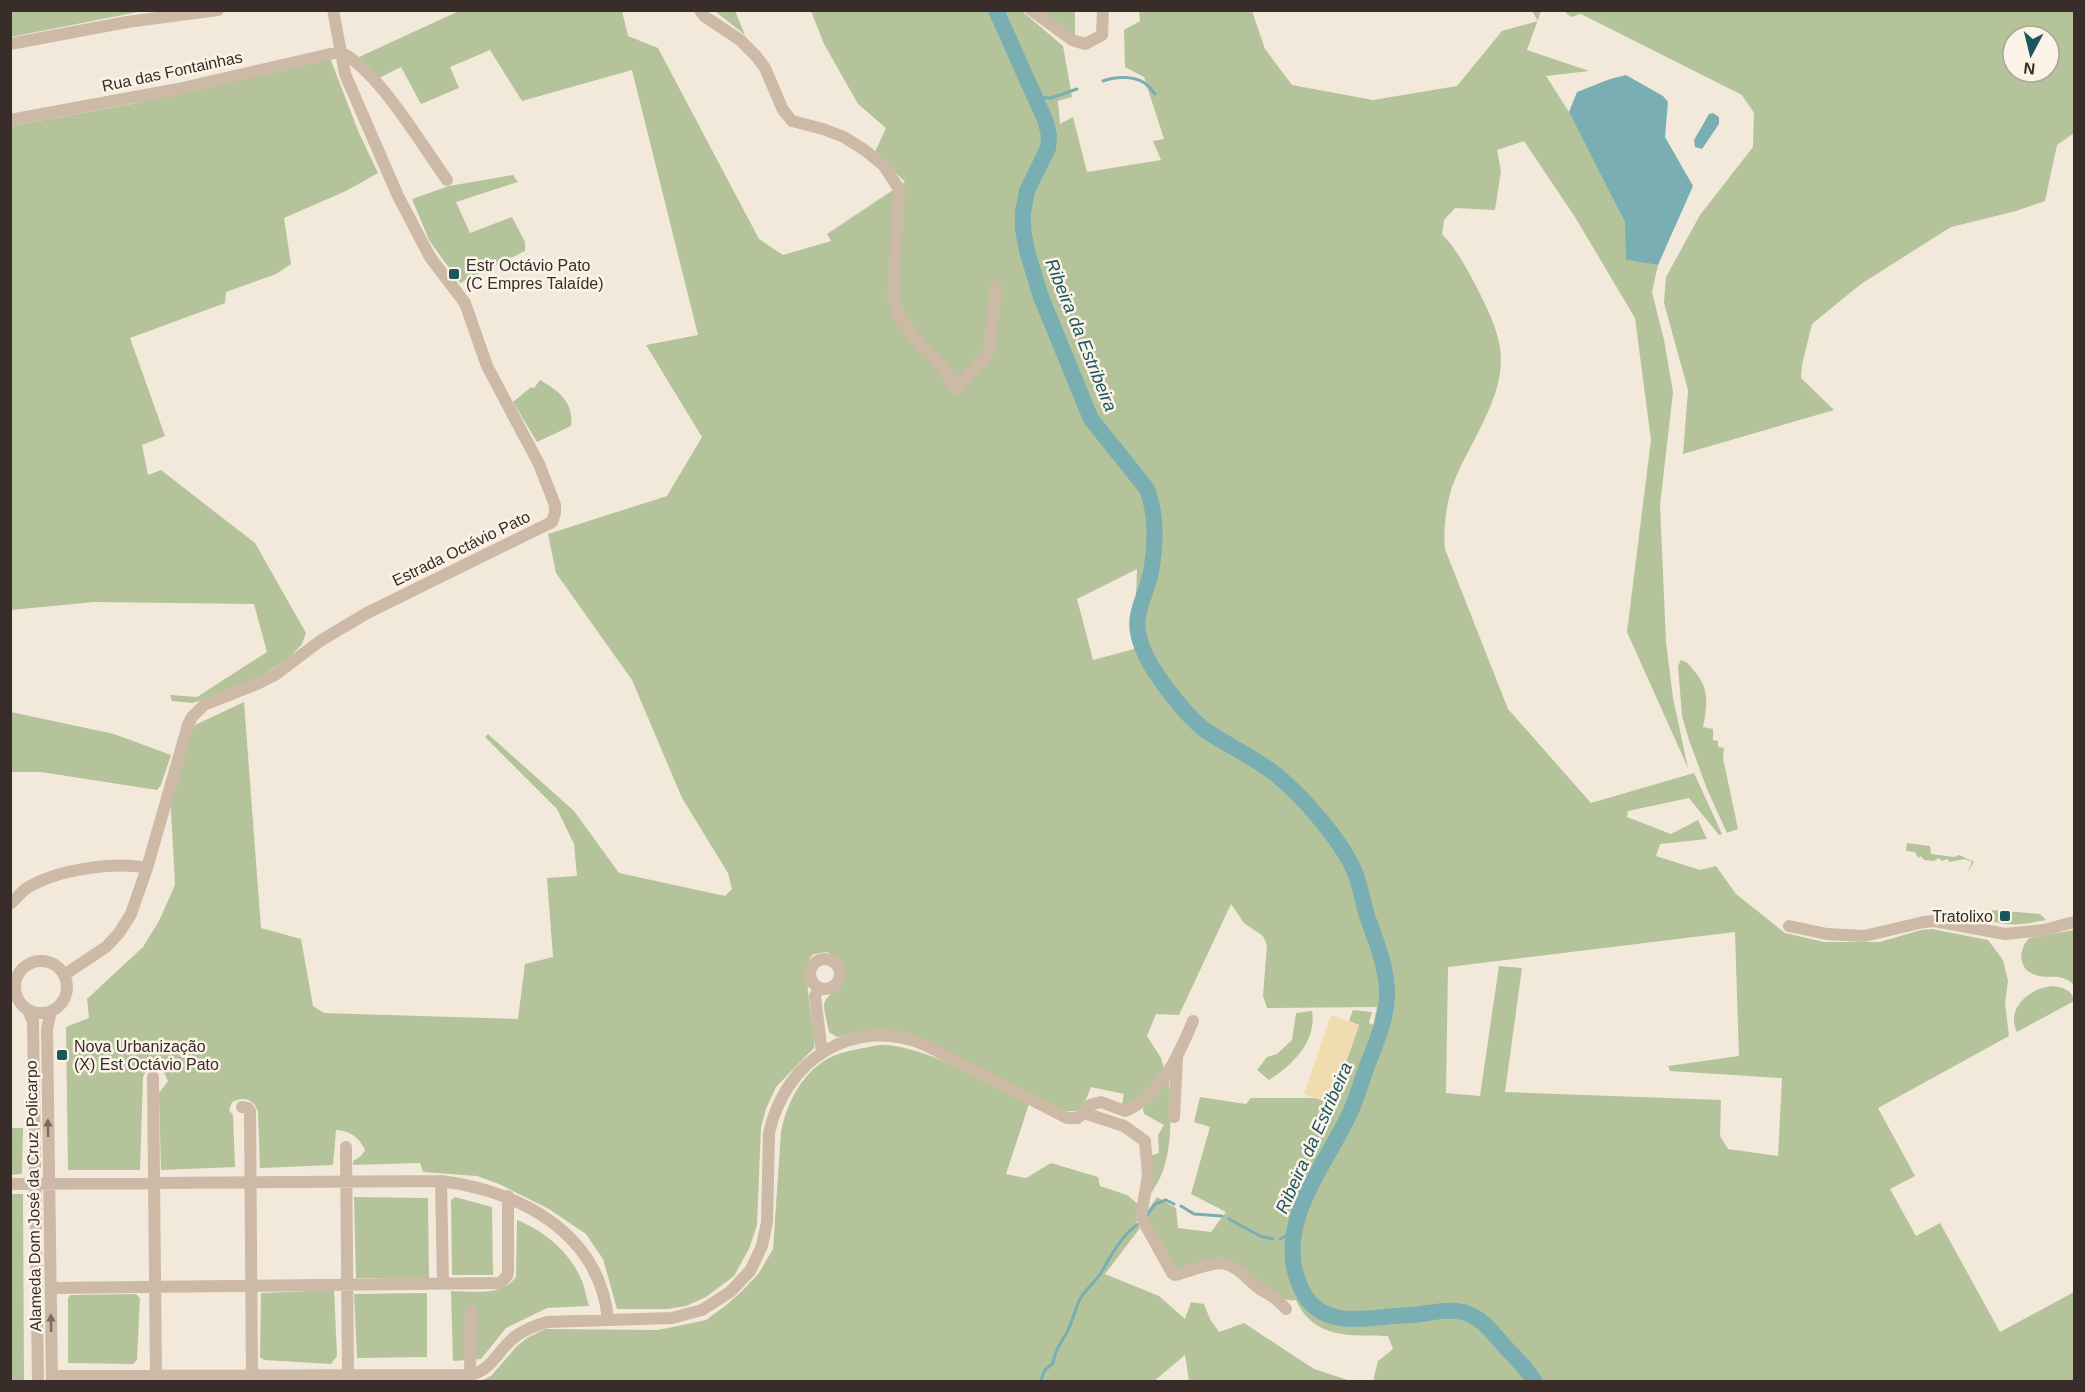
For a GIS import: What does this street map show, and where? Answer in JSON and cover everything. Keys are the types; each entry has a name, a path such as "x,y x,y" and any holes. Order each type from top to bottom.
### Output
{"street":[{"path":"10,44 127,22 218,10"},
{"name":"Estrada Octávio Pato","path":"63,975 106,947 119,933 130,914 147,868 188,725 198,709 275,675 320,641 367,613 552,522 555,513 555,505 539,464 487,366 465,303 430,257 398,196 345,74 339,52 333,10"},
{"path":"700,10 740,40 756,56 765,68 783,110 792,120 844,137 884,166 899,189 893,296 899,316 919,344 943,368 956,389 986,356 996,287"},
{"path":"1031,10 1072,40 1085,44 1102,35 1103,10"},
{"path":"339,52 350,55 377,82 447,180"},
{"name":"Rua das Fontainhas","path":"10,120 178,89 339,52"},
{"path":"10,904 25,889 41,880 60,874 126,864 147,868"},
{"path":"1789,926 1827,934 1864,936 1924,921 1998,933 2029,932 2074,922"},
{"path":"34,962 45,962 56,966 63,975 66,980 66,992 61,1004 51,1011 39,1013 28,1010 20,1003 15,988 16,977 23,968 34,962"},
{"path":"819,988 816,996 822,1053"},
{"name":"Alameda Dom José da Cruz Policarpo","path":"28,1010 33,1022 38,1382"},
{"name":"Alameda Dom José da Cruz Policarpo","path":"51,1011 48,1018 48,1029 52,1379"},
{"path":"52,1379 156,1375 252,1378 470,1375 484,1371 515,1336 533,1326 547,1322 672,1318 702,1310 730,1292 750,1271 762,1246 767,1222 769,1133 772,1120 791,1081 822,1053 850,1041 872,1036 894,1036 925,1045 1066,1118 1077,1118 1090,1105 1101,1102 1125,1111 1138,1105 1154,1089 1177,1058 1193,1021"},
{"path":"1174,1117 1177,1058"},
{"path":"153,1077 156,1375"},
{"path":"242,1107 248,1108 250,1112 252,1378"},
{"path":"1084,1113 1124,1126 1145,1141 1148,1175 1141,1217 1172,1273 1175,1275 1219,1263 1227,1265 1279,1300 1286,1309"},
{"path":"346,1147 348,1375"},
{"path":"10,1184 441,1180 473,1186 508,1196 547,1218 575,1242 587,1257 600,1285 608,1319"},
{"path":"441,1180 442,1284"},
{"path":"51,1288 500,1283 507,1276 508,1196"},
{"path":"470,1375 471,1311"}],"green space":[{"path":"11,10 142,10 143,11 11,37"},
{"path":"459,11 622,11 628,36 658,48 759,239 783,255 831,241 827,234 905,182 875,152 886,128 858,104 824,44 811,11 1022,11 1063,46 1072,97 1058,101 1060,124 1073,117 1087,172 1161,160 1153,141 1164,139 1144,77 1125,67 1124,30 1140,21 1139,11 1252,11 1265,49 1292,85 1373,100 1457,86 1502,31 1537,21 1527,50 1589,71 1546,76 1569,112 1626,222 1627,260 1658,265 1652,292 1664,340 1673,392 1660,505 1666,642 1673,698 1688,768 1627,632 1651,440 1635,318 1575,217 1524,141 1497,150 1501,171 1495,210 1455,208 1444,220 1442,234 1467,269 1479,292 1489,312 1500,348 1501,366 1498,384 1492,402 1451,490 1445,519 1444,542 1508,709 1591,803 1694,773 1722,834 1719,835 1689,798 1628,811 1627,817 1671,834 1698,820 1707,839 1660,844 1656,856 1700,870 1716,866 1736,894 1785,933 1824,942 1880,942 1932,929 1988,940 2003,960 2008,981 2005,1003 2009,1036 1878,1108 1915,1176 1890,1189 1916,1236 1940,1223 2000,1332 2074,1292 2074,1379 2070,1382 1373,1381 1378,1361 1393,1349 1388,1336 1348,1335 1324,1329 1304,1313 1296,1300 1281,1298 1273,1294 1237,1266 1175,1271 1145,1215 1157,1197 1176,1208 1178,1228 1211,1232 1226,1212 1191,1194 1210,1127 1194,1122 1200,1097 1246,1104 1251,1098 1315,1098 1331,1103 1359,1025 1349,1021 1353,1010 1372,1012 1369,1023 1373,1025 1377,1007 1267,1008 1263,996 1267,945 1263,936 1244,923 1231,904 1179,1015 1156,1014 1147,1036 1161,1058 1164,1068 1145,1094 1129,1105 1122,1104 1124,1094 1091,1087 1080,1108 1066,1111 1058,1109 917,1036 881,1030 837,1037 829,1032 824,1004 829,995 843,984 845,974 842,962 827,952 813,955 809,960 807,981 815,1039 814,1048 776,1087 766,1109 761,1127 757,1225 749,1249 734,1276 706,1297 686,1306 668,1309 617,1309 603,1259 586,1234 549,1209 499,1184 477,1176 423,1172 420,1163 353,1165 353,1161 365,1150 354,1135 346,1132 336,1130 333,1165 260,1168 258,1112 254,1104 248,1100 241,1099 232,1102 229,1110 233,1115 235,1167 161,1170 159,1093 168,1081 163,1071 156,1068 148,1068 143,1077 140,1170 68,1170 66,1027 89,1018 87,999 143,947 159,921 175,885 170,792 195,725 244,702 261,928 301,939 313,1006 324,1013 518,1019 525,964 553,957 547,878 577,876 574,844 557,809 485,737 488,734 574,811 619,873 725,896 732,889 728,873 682,798 632,680 556,573 548,534 667,496 702,437 646,345 698,335 632,70 522,101 490,50 450,67 459,88 421,104 401,67 379,78 359,57","holes":["1137,569 1134,649 1093,660 1077,599","1735,932 1739,1056 1668,1066 1670,1071 1782,1078 1778,1156 1728,1149 1720,1136 1721,1100 1505,1092 1522,968 1499,966 1480,1096 1446,1093 1448,967"]},
{"path":"715,11 735,11 745,35"},
{"path":"1042,11 1075,11 1075,38"},
{"path":"1532,11 1541,11 1538,20"},
{"path":"1564,11 2074,11 2074,133 2057,145 2045,201 2016,211 1951,227 1861,284 1812,324 1801,378 1834,410 1683,454 1688,390 1664,303 1666,277 1700,215 1753,147 1754,113 1742,95 1581,14 1571,17"},
{"path":"330,58 359,133 378,173 346,191 284,218 291,264 276,274 226,292 225,303 130,338 165,436 142,445 148,475 161,470 255,543 306,633 302,644 288,659 260,677 193,703 172,701 170,695 197,697 267,652 254,604 94,602 11,610 11,126 137,103"},
{"path":"513,175 518,182 456,202 470,233 512,217 525,242 525,251 460,283 429,240 412,199 449,186"},
{"path":"540,380 564,398 570,410 571,426 537,442 513,402 531,387 534,388"},
{"path":"1681,660 1691,667 1703,685 1706,705 1703,727 1713,729 1713,740 1718,741 1718,747 1724,748 1723,758 1738,829 1727,833 1707,789 1682,716 1678,666"},
{"path":"11,712 114,734 171,755 161,785 157,790 41,772 11,772"},
{"path":"1907,843 1930,846 1931,854 1954,857 1959,855 1974,862 1967,873 1972,862 1965,859 1950,862 1939,858 1934,861 1924,860 1921,856 1918,858 1915,852 1906,851"},
{"path":"1992,910 2040,914 2046,920 2018,924 1999,923 1991,921"},
{"path":"2074,930 2074,985 2064,978 2033,974 2024,967 2022,951 2030,938"},
{"path":"2052,986 2063,988 2072,994 2074,1001 2017,1032 2014,1015 2017,1007 2028,995"},
{"path":"1312,1011 1313,1022 1307,1042 1287,1067 1269,1080 1257,1070 1267,1057 1277,1054 1292,1040 1296,1013"},
{"path":"879,1045 896,1046 915,1051 956,1066 1029,1104 1006,1174 1026,1178 1051,1163 1098,1177 1100,1186 1127,1195 1138,1204 1136,1223 1140,1228 1105,1274 1159,1296 1185,1319 1191,1302 1204,1304 1219,1332 1244,1323 1314,1369 1351,1381 1189,1381 1185,1355 1153,1382 478,1382 491,1376 527,1338 545,1329 658,1330 706,1320 725,1306 759,1273 773,1249 781,1132 792,1098 805,1078 822,1062 833,1056"},
{"path":"1167,1075 1169,1078 1170,1121 1168,1154 1158,1182 1148,1198 1150,1156 1159,1153 1158,1135 1164,1125 1144,1114 1143,1109"},
{"path":"11,1128 23,1128 22,1174 11,1175"},
{"path":"10,1194 23,1194 24,1381 11,1381"},
{"path":"354,1197 428,1198 429,1279 356,1278"},
{"path":"455,1197 492,1207 493,1275 452,1275 451,1200"},
{"path":"517,1220 546,1236 563,1251 584,1285 589,1306 547,1308 506,1328 481,1359 453,1361 451,1291 494,1290 502,1288 516,1277"},
{"path":"334,1290 337,1356 331,1364 264,1360 260,1357 261,1293"},
{"path":"427,1293 427,1357 357,1358 354,1294"},
{"path":"136,1294 140,1298 137,1360 133,1364 68,1363 68,1299 70,1295"}],"sand":[{"path":"1331,1015 1359,1025 1332,1104 1304,1094"}],"water":[{"path":"1626,75 1663,96 1668,102 1665,137 1693,186 1658,265 1626,260 1625,222 1569,112 1577,92"},
{"path":"1713,113 1719,117 1719,124 1702,149 1695,147 1694,140 1709,114"}],"waterway":[{"name":"Ribeira da Estribeira","path":"996,10 1046,122 1049,136 1048,148 1027,191 1023,212 1027,251 1041,297 1091,419 1147,489 1152,507 1154,527 1152,566 1137,620 1141,643 1147,658 1174,698 1200,726 1274,773 1309,806 1332,834 1356,875 1378,945 1387,987 1382,1024 1351,1111 1313,1180 1296,1225 1292,1248 1295,1271 1304,1294 1320,1311 1340,1318 1362,1319 1442,1311 1463,1312 1477,1318 1488,1328 1535,1382"},
{"path":"1103,81 1120,77 1133,78 1144,82 1155,94"},
{"path":"1035,97 1051,98 1077,89"},
{"path":"1147,1215 1155,1204 1166,1200 1174,1204"},
{"path":"1181,1206 1194,1214 1222,1216"},
{"path":"1229,1219 1260,1236 1273,1239"},
{"path":"1040,1382 1045,1370 1053,1363 1056,1351 1068,1330 1080,1299 1101,1273 1122,1239 1141,1222"},
{"path":"1280,1239 1294,1232"}],"place":[{"name":"Estr Octávio Pato (C Empres Talaíde)","path":"454,274"},
{"name":"Tratolixo","path":"2005,916"},
{"name":"Nova Urbanização (X) Est Octávio Pato","path":"62,1055"}]}
